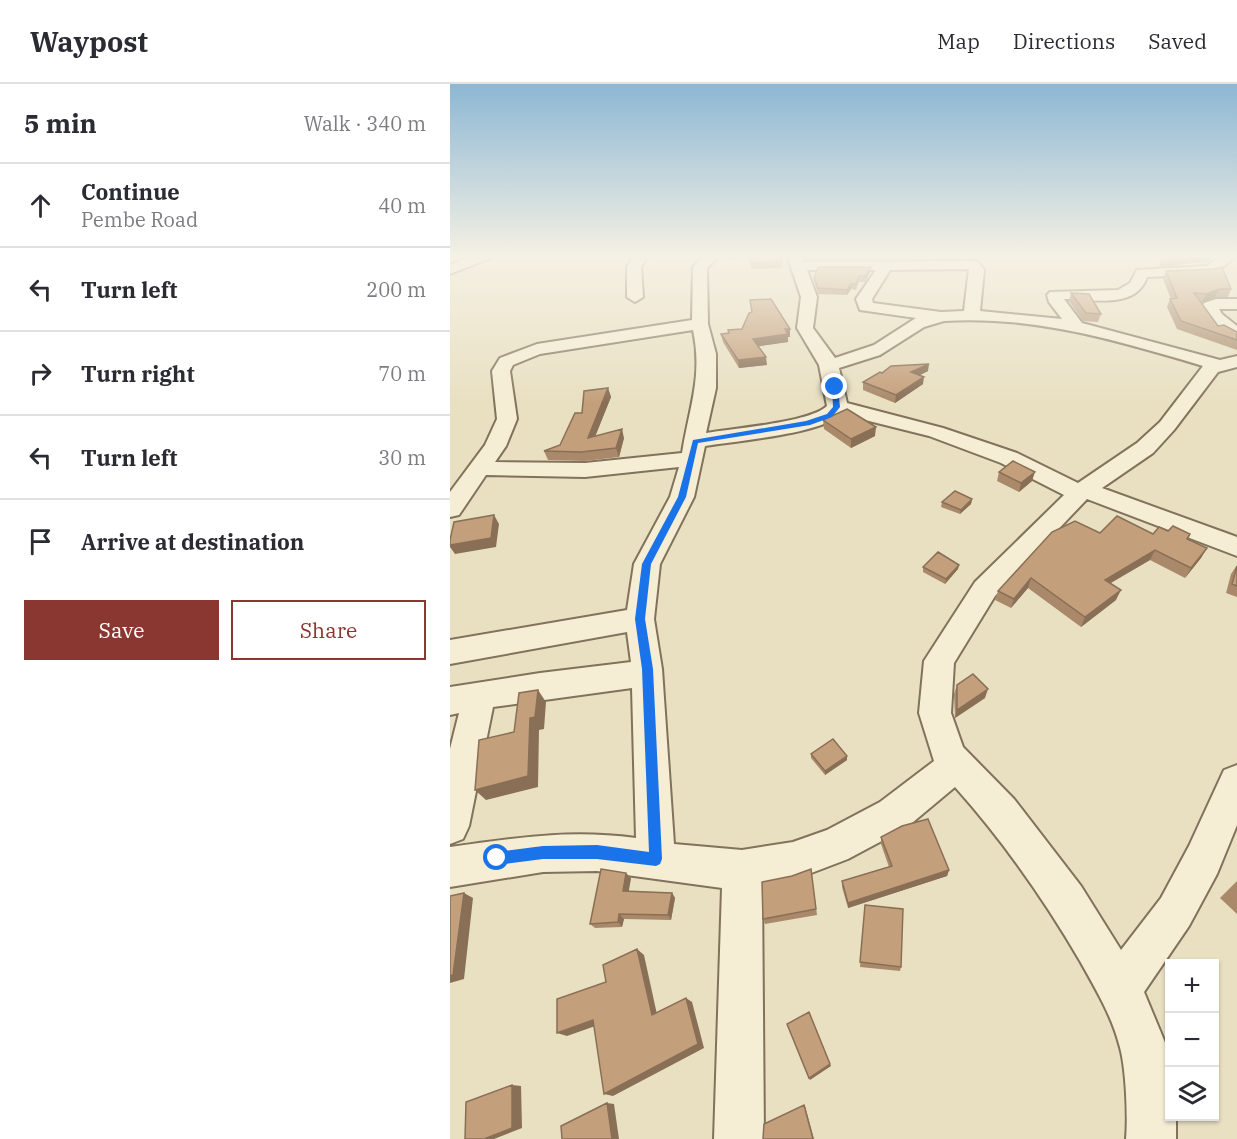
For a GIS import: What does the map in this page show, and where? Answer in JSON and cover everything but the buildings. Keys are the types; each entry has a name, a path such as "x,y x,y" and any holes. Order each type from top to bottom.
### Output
{"street":[{"path":"656,859 647,674 640,619 647,564 682,497 694,450 699,411 706,388 707,354 700,324 700,304"},
{"path":"808,304 805,328 819,345 831,366 837,407"},
{"path":"865,304 940,317 1030,318 1077,326 1153,345 1225,368 1145,448 1081,491 985,589 939,661 935,713 949,756 1001,812 1067,900 1120,988 1143,1045 1152,1121 1151,1139"},
{"path":"971,316 973,304"},
{"path":"1059,304 1077,326"},
{"path":"1234,304 1210,306 1215,317 1237,334"},
{"path":"831,366 865,355 888,344 920,322 940,317"},
{"path":"454,499 495,446 507,419 501,370 507,362 519,354 537,349 700,324"},
{"path":"477,468 541,471 585,470 694,450 807,423 829,415 837,407"},
{"path":"837,407 936,432 1009,458 1081,491 1237,547"},
{"path":"450,652 640,619"},
{"path":"450,826 465,699 540,686 647,674"},
{"path":"450,867 543,853 597,852 700,867 742,870 793,861 835,846 893,815 957,764"},
{"path":"1120,988 1175,912 1203,860 1237,782"},
{"path":"739,1139 742,870"}],"route":[{"path":"497,858 543,853 597,852 656,859 647,669 640,619 647,564 682,497 695,441 807,423 829,415 837,407 835,387"}]}
